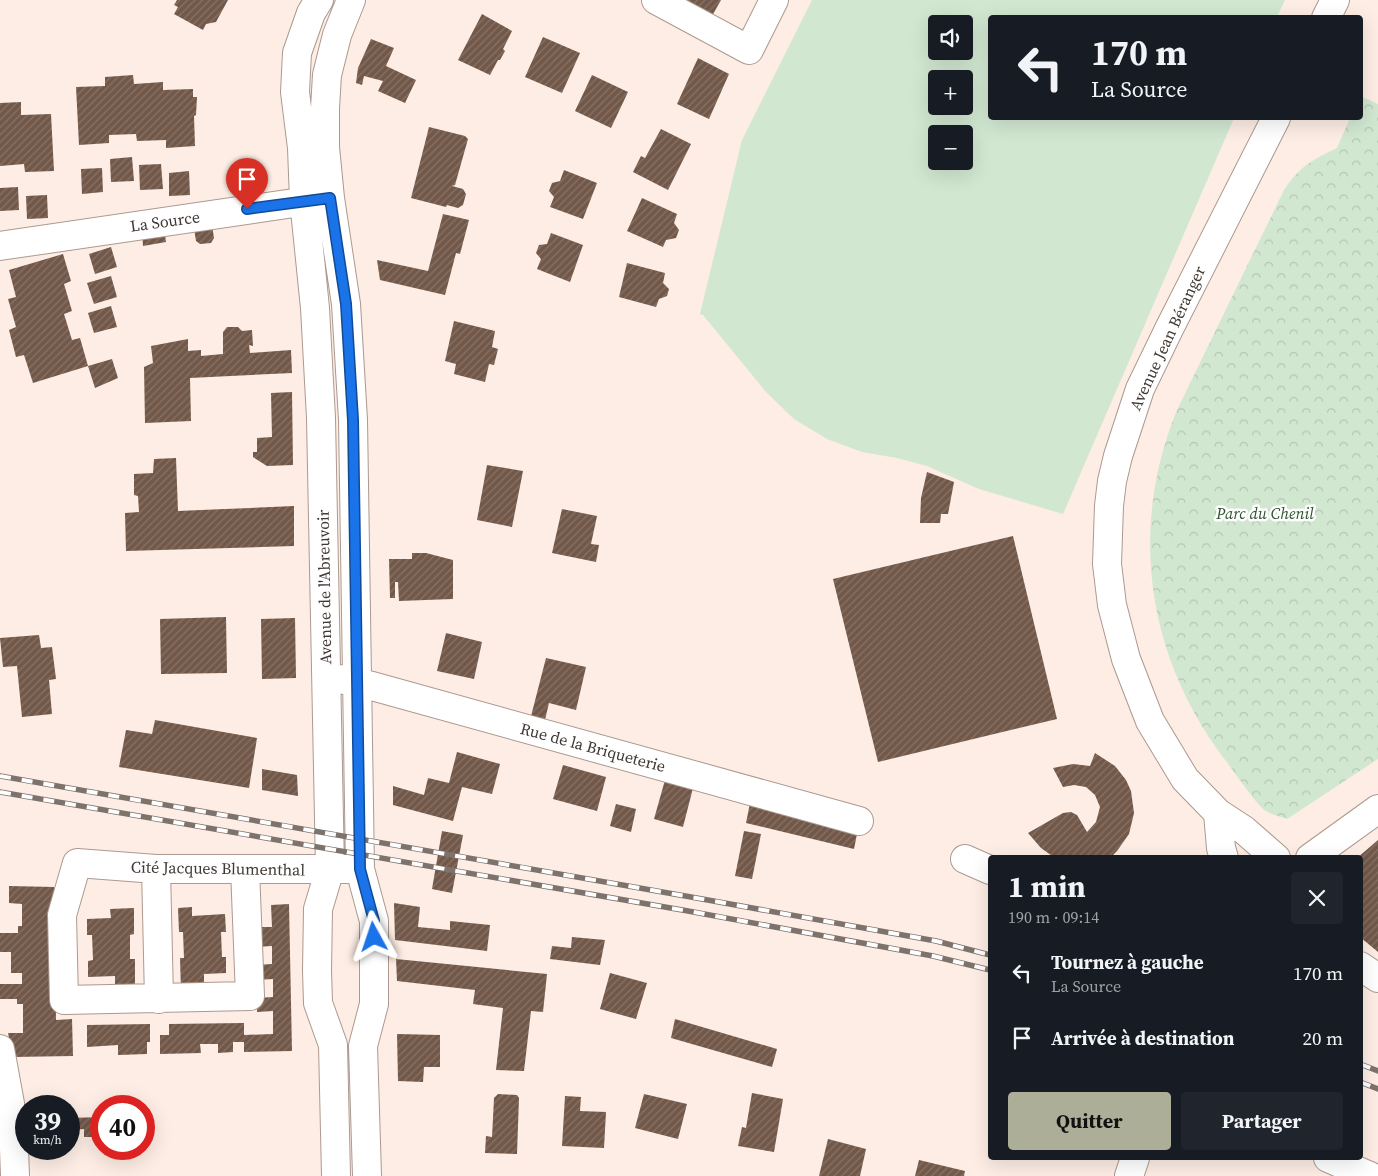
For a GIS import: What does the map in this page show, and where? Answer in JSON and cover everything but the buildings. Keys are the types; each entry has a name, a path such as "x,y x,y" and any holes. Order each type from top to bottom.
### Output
{"street":[{"name":"Avenue de l'Abreuvoir","path":"319,0 311,13 297,53 295,92 302,148 346,304 352,400 360,869 374,921 374,1004 363,1046 367,1176"},
{"name":"Avenue de l'Abreuvoir","path":"336,1176 333,1045 318,1003 317,971 318,909 330,869 321,418 315,308 317,199 325,147 324,108 327,75 337,35 351,0"},
{"path":"656,0 749,50 774,0"},
{"path":"1328,15 1335,0"},
{"name":"Avenue Jean Béranger","path":"1273,855 1244,830 1218,813 1185,779 1150,721 1126,659 1112,605 1107,564 1112,481 1118,456 1140,389 1275,120"},
{"name":"La Source","path":"0,246 317,199"},
{"name":"Rue de la Briqueterie","path":"326,676 357,682 859,821"},
{"path":"1314,855 1378,809"},
{"path":"1218,813 1223,855"},
{"path":"965,859 988,869"},
{"name":"Cité Jacques Blumenthal","path":"160,999 64,1000 62,915 77,863 156,869 360,869"},
{"path":"156,869 160,999 250,996 245,869"},
{"path":"1363,968 1378,978"},
{"path":"0,1049 13,1120 15,1176"},
{"path":"1129,1176 1134,1160"},
{"path":"1333,1160 1370,1176"}],"green space":[{"path":"812,0 1285,0 1278,15 988,15 988,120 1233,120 1063,514 979,489 927,466 897,458 862,452 827,439 794,419 766,392 703,315 700,314 742,140"},
{"name":"Parc du Chenil","path":"1363,97 1378,104 1378,759 1287,819 1266,811 1252,796 1199,721 1178,680 1163,636 1154,592 1150,547 1153,501 1162,455 1177,410 1284,190 1301,169 1320,156 1337,148 1349,120 1363,120"}],"railway":[{"path":"0,776 936,941 988,954"},
{"path":"0,792 688,911 933,956 988,970"},
{"path":"1363,1065 1378,1071"},
{"path":"1363,1083 1378,1089"}],"route":[{"path":"247,209 330,198 346,304 353,420 360,869 374,921 374,937"}]}
